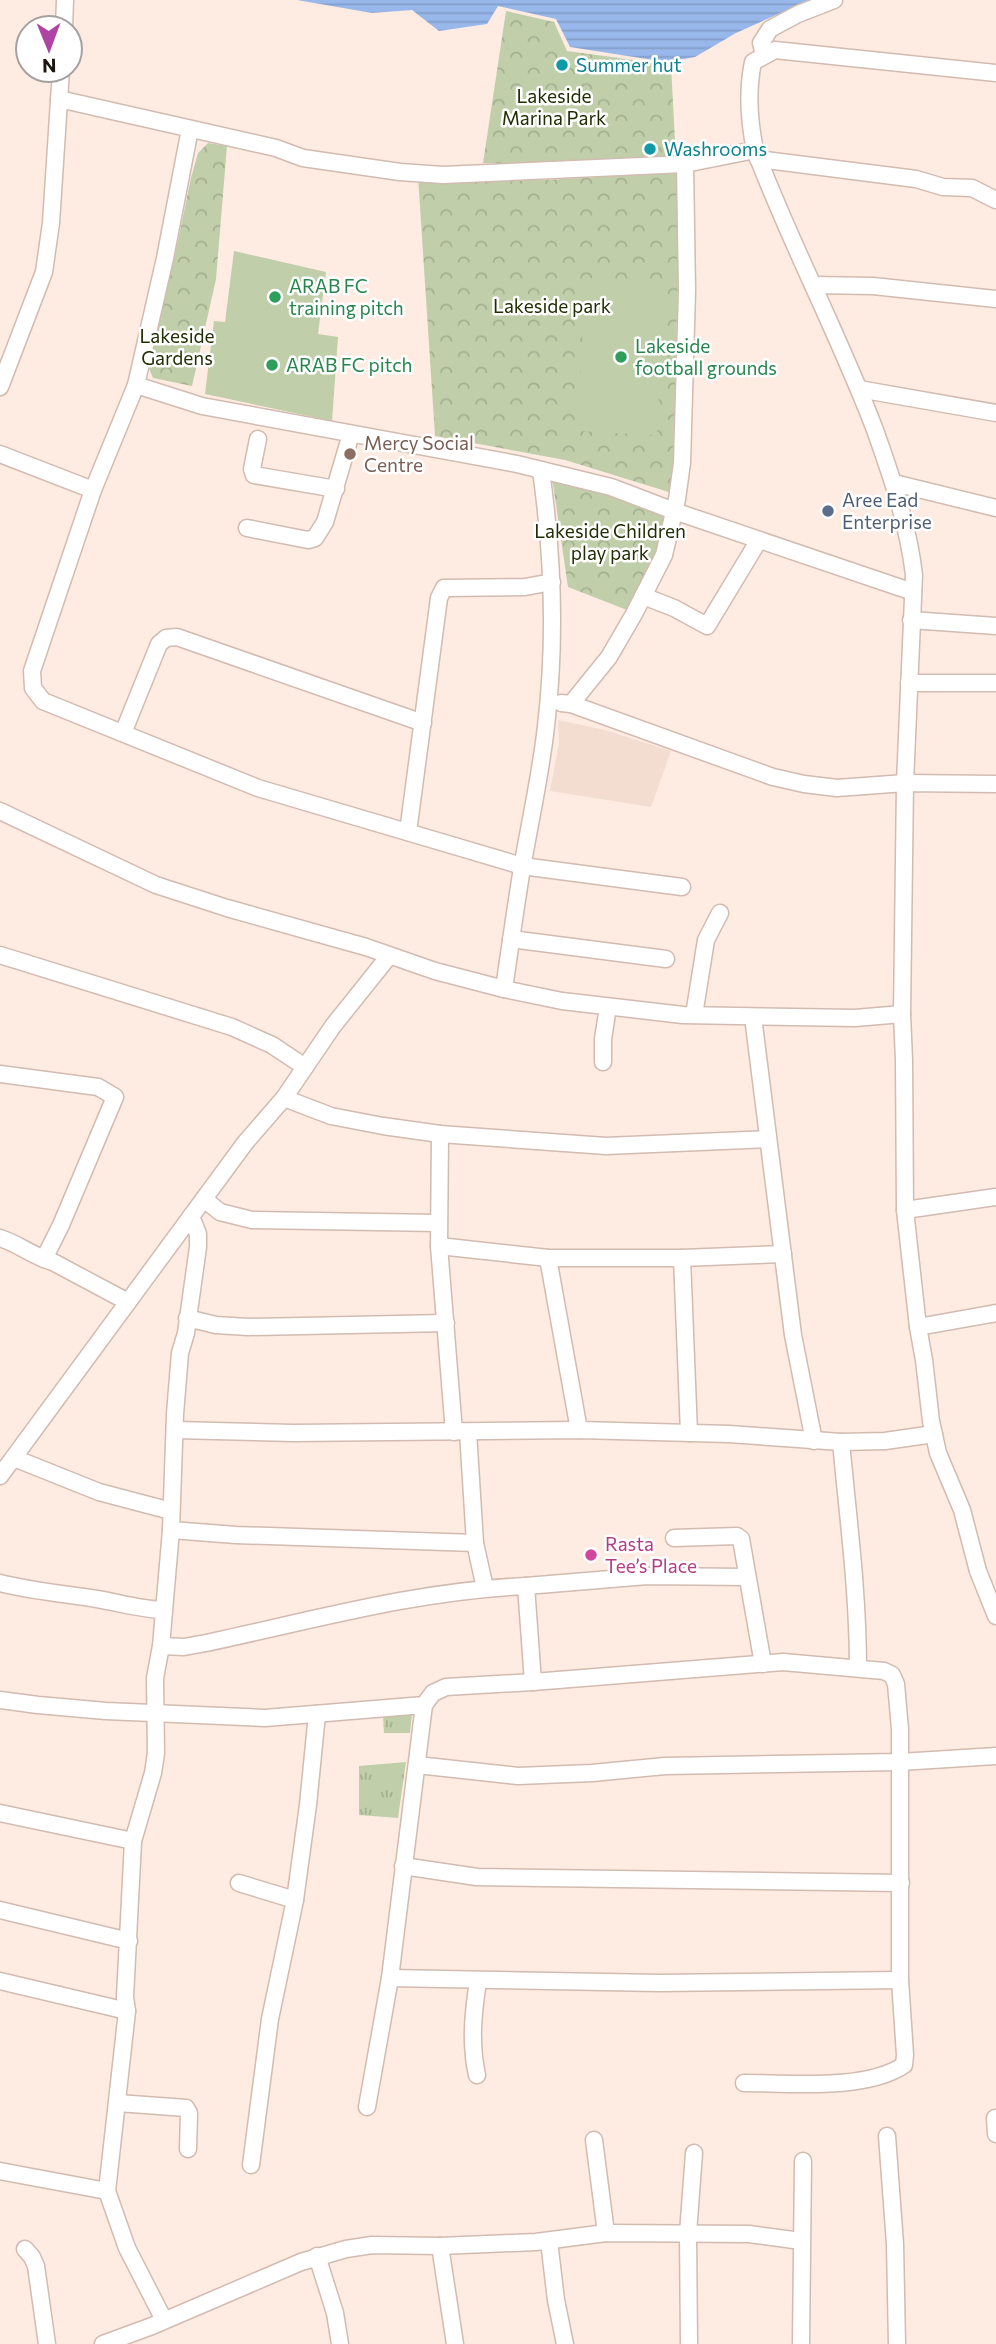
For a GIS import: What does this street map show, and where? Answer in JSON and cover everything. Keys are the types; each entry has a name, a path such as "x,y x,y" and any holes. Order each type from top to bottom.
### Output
{"street":[{"path":"834,0 798,14 770,29 761,43 750,78 750,124 757,155 859,389 894,483 910,543 914,575 905,783 902,1014 905,1210 933,1433 938,1453 962,1510 978,1571 996,1616"},
{"path":"758,59 775,50 996,73"},
{"path":"0,387 44,272 51,223 60,84"},
{"path":"59,99 276,148 303,158 400,172 443,175 685,164 757,155 916,179 943,187 972,188 996,200"},
{"path":"190,129 165,258 136,385 93,490 32,671 33,688 43,701 258,788 522,866 682,887"},
{"path":"571,704 609,657 643,596 664,555 674,511 682,463 687,291 685,164"},
{"path":"813,285 873,286 996,299"},
{"path":"136,385 202,406 482,457 611,487 913,592"},
{"path":"859,389 996,413"},
{"path":"247,528 308,540 315,538 325,522 351,435"},
{"path":"258,439 252,469 254,475 336,489"},
{"path":"0,454 93,490"},
{"path":"504,989 522,866 540,772 548,701 552,582 548,519 541,471"},
{"path":"894,483 996,508"},
{"path":"643,596 674,608 707,626 759,540"},
{"path":"408,832 439,598 444,588 526,587 552,582"},
{"path":"911,620 996,626"},
{"path":"123,733 159,645 166,638 177,637 423,723"},
{"path":"909,683 996,683"},
{"path":"548,701 571,704 626,726 783,780 837,788 905,783 996,784"},
{"path":"0,811 156,885 366,947 435,971 504,989 562,1001 694,1015 855,1018 902,1014"},
{"path":"694,1015 706,940 720,913"},
{"path":"512,939 666,959"},
{"path":"0,955 232,1027 272,1045 305,1068"},
{"path":"0,1476 8,1459 245,1143 284,1098 333,1026 389,956"},
{"path":"603,1062 608,1007"},
{"path":"753,1017 793,1335 814,1441"},
{"path":"0,1074 98,1087 115,1097 44,1259"},
{"path":"284,1098 331,1116 440,1134 606,1146 768,1139"},
{"path":"440,1134 438,1223 446,1323 475,1543 485,1588"},
{"path":"905,1210 996,1197"},
{"path":"204,1199 220,1212 252,1220 438,1223"},
{"path":"164,2320 127,2248 107,2191 127,2011 125,1997 133,1842 153,1773 155,1678 161,1646 171,1530 180,1353 199,1240 191,1216"},
{"path":"0,1238 53,1262 128,1302"},
{"path":"439,1246 548,1258 682,1258 783,1254"},
{"path":"548,1258 579,1430"},
{"path":"682,1258 689,1433"},
{"path":"918,1327 996,1313"},
{"path":"187,1318 216,1325 248,1327 446,1323"},
{"path":"175,1430 579,1430 841,1442 885,1441 933,1433"},
{"path":"841,1442 853,1552 858,1668"},
{"path":"8,1459 99,1492 171,1511"},
{"path":"171,1530 236,1535 475,1543"},
{"path":"674,1538 737,1536 741,1539 763,1664"},
{"path":"161,1646 184,1647 389,1601 485,1588 648,1576 747,1577"},
{"path":"0,1583 140,1609 162,1610"},
{"path":"526,1586 533,1682"},
{"path":"367,2107 390,1978 424,1705 433,1693 446,1687 783,1662 884,1671 892,1675 896,1684 900,1729 900,1980 904,2065 880,2077 850,2082 744,2083"},
{"path":"0,1700 106,1711 265,1718 424,1705"},
{"path":"251,2165 270,2019 295,1900 317,1714"},
{"path":"417,1765 518,1776 665,1766 900,1762 996,1756"},
{"path":"0,1813 133,1842"},
{"path":"403,1866 490,1877 901,1883"},
{"path":"239,1883 295,1900"},
{"path":"0,1910 129,1941"},
{"path":"390,1978 672,1983 900,1980"},
{"path":"0,1981 127,2011"},
{"path":"477,2075 472,2054 472,2036 478,1981"},
{"path":"118,2103 186,2108 189,2113 188,2150"},
{"path":"887,2136 895,2244 897,2344"},
{"path":"594,2140 606,2233"},
{"path":"689,2344 688,2233 694,2153"},
{"path":"801,2344 803,2161"},
{"path":"0,2171 107,2191"},
{"path":"103,2344 317,2256 372,2245 440,2246 549,2241 606,2233 749,2234 801,2242"},
{"path":"549,2241 556,2300 565,2344"},
{"path":"440,2246 455,2344"},
{"path":"25,2249 36,2266 47,2344"},
{"path":"317,2256 335,2313 340,2344"}],"shaded area":[{"path":"558,720 605,730 671,751 651,807 550,791 559,743"}],"green space":[{"name":"Lakeside Marina Park","path":"506,11 554,22 567,51 671,65 676,160 572,165 483,163"},
{"name":"Lakeside Gardens","path":"208,143 227,146 216,279 192,386 153,378 148,366 191,178 198,153"},
{"name":"Lakeside park","path":"681,174 672,493 565,460 435,436 418,176 544,180"},
{"name":"ARAB FC pitch","path":"234,251 326,272 318,334 338,337 332,421 205,394 214,321 225,322"},
{"name":"Lakeside football grounds","path":"585,278 664,282 657,435 578,431"},
{"name":"Lakeside Children play park","path":"541,471 611,487 664,517 655,558 627,610 568,587 553,484"},
{"path":"410,1712 410,1733 384,1733 383,1716"},
{"path":"406,1762 398,1818 359,1815 359,1766"}],"water":[{"path":"297,0 818,0 794,7 736,33 695,57 666,62 570,47 556,19 498,6 487,24 439,31 412,10 372,13"}],"place":[{"name":"Summer hut","path":"562,65"},
{"name":"Washrooms","path":"650,149"},
{"name":"ARAB FC training pitch","path":"275,297"},
{"name":"Lakeside football grounds","path":"621,357"},
{"name":"ARAB FC pitch","path":"272,365"},
{"name":"Mercy Social Centre","path":"350,454"},
{"name":"Aree Ead Enterprise","path":"828,511"},
{"name":"Rasta Tee’s Place","path":"591,1555"}]}
